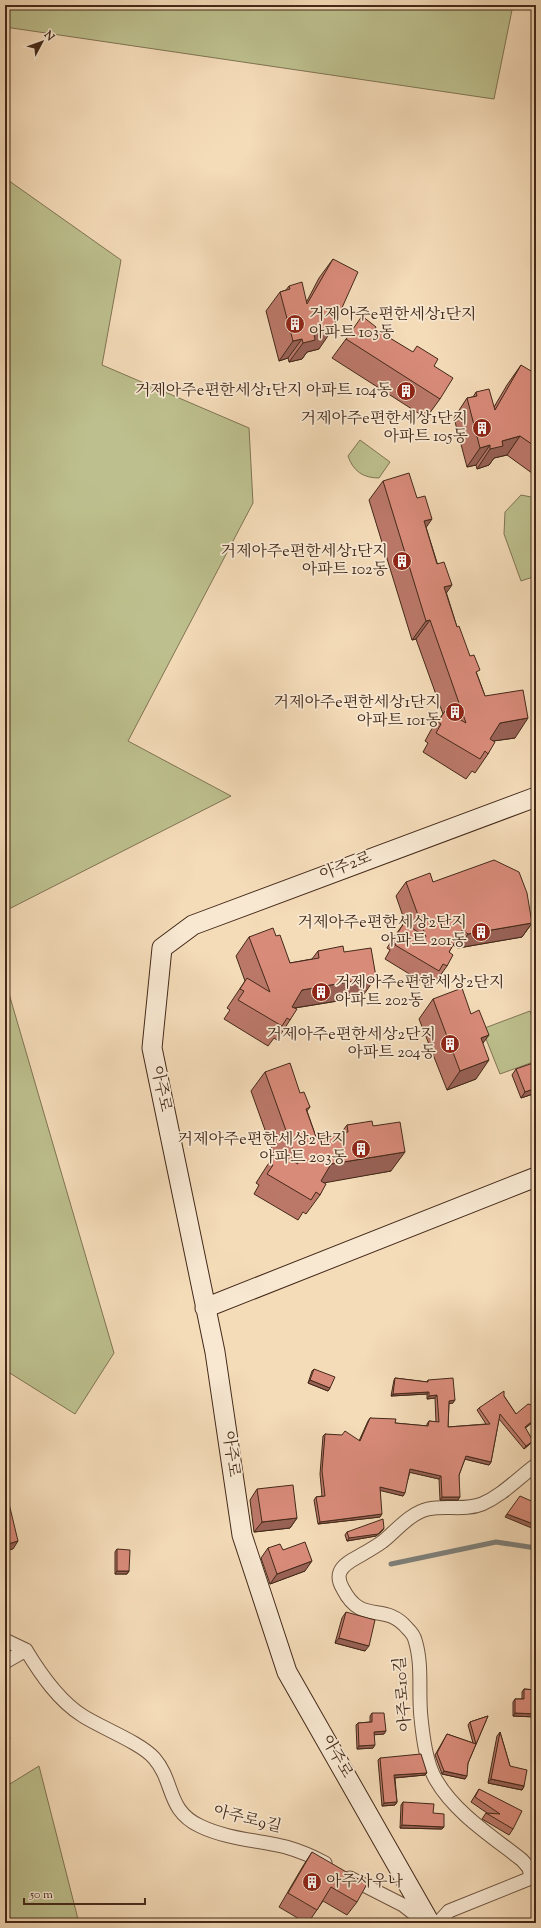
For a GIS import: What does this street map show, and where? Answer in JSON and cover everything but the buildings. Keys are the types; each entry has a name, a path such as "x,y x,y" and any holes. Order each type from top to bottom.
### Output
{"street":[{"name":"아주2로","path":"162,948 193,925 536,797"},
{"name":"아주로","path":"162,948 152,1048 214,1352 242,1535 287,1672 430,1923"},
{"path":"205,1308 536,1177"},
{"name":"아주로10길","path":"533,1877 529,1868 522,1860 460,1809 445,1794 435,1779 428,1757 421,1718 420,1661 415,1638 395,1616 386,1613 365,1611 356,1607 348,1598 339,1580 340,1571 346,1564 381,1543 417,1513 428,1509 463,1508 481,1505 496,1497 536,1465"},
{"path":"5,1640 26,1650"},
{"path":"5,1662 26,1650"},
{"name":"아주로9길","path":"26,1650 53,1689 78,1712 141,1748 153,1757 161,1768 179,1811 187,1818 200,1826 227,1836 302,1852 383,1896 403,1905 426,1923"},
{"path":"438,1923 449,1911 533,1877"}],"green space":[{"path":"5,5 513,5 494,99 5,27"},
{"path":"5,178 121,260 102,365 249,428 253,503 128,741 231,796 5,911"},
{"path":"360,440 390,462 379,478 368,477 359,473 350,461 348,456"},
{"path":"521,495 536,498 536,576 521,581 504,534 505,512"},
{"path":"5,980 114,1353 75,1414 5,1370"},
{"path":"530,1011 536,1028 536,1061 500,1074 482,1029"},
{"path":"39,1766 79,1923 5,1923 5,1787"}],"waterway":[{"path":"391,1564 496,1542 536,1548"}],"place":[{"name":"거제아주e편한세상1단지 아파트 103동","path":"295,324"},
{"name":"거제아주e편한세상1단지 아파트 104동","path":"406,391"},
{"name":"거제아주e편한세상1단지 아파트 105동","path":"482,428"},
{"name":"거제아주e편한세상1단지 아파트 102동","path":"402,561"},
{"name":"거제아주e편한세상1단지 아파트 101동","path":"455,712"},
{"name":"거제아주e편한세상2단지 아파트 201동","path":"481,932"},
{"name":"거제아주e편한세상2단지 아파트 202동","path":"321,992"},
{"name":"거제아주e편한세상2단지 아파트 204동","path":"450,1044"},
{"name":"거제아주e편한세상2단지 아파트 203동","path":"361,1149"},
{"name":"아주사우나","path":"312,1882"}]}
